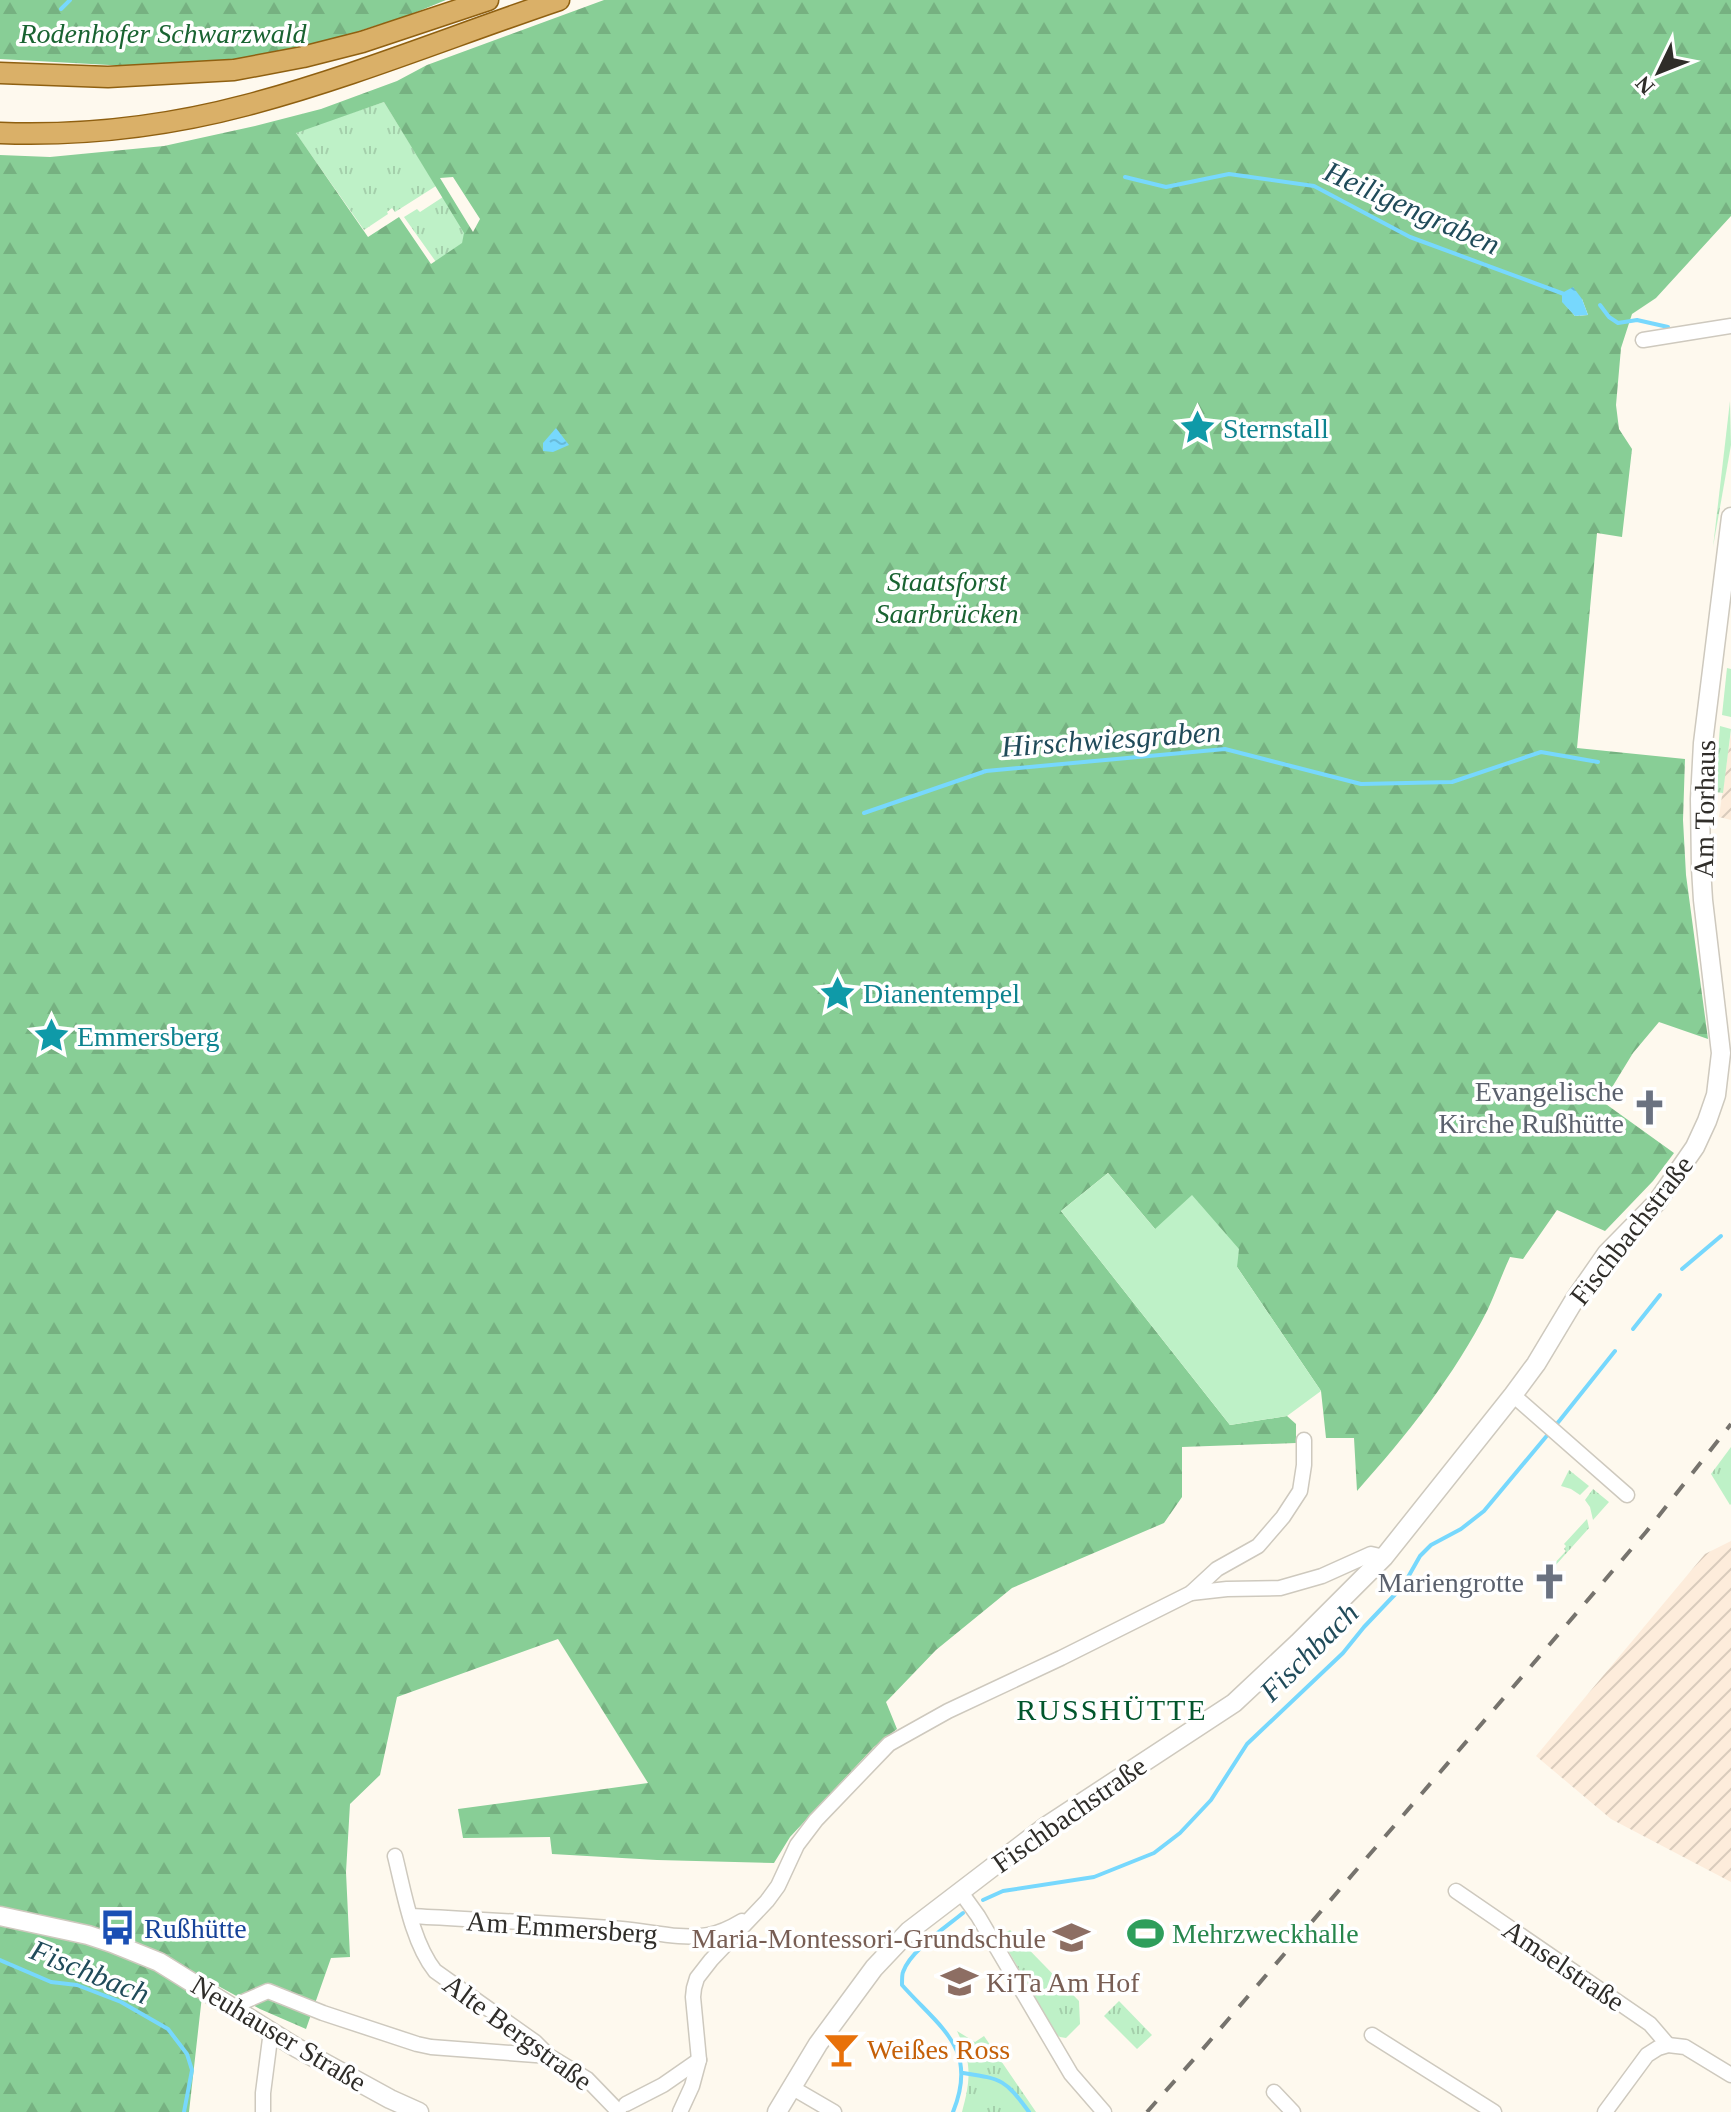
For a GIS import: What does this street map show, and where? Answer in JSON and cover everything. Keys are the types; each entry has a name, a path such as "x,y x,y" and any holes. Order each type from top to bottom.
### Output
{"main road":[{"path":"0,73 108,77 234,70 362,42 488,0"},
{"path":"0,133 125,128 245,106 380,63 559,0"},
{"name":"Am Torhaus","path":"1721,1053 1701,868 1700,799 1703,743 1731,517"},
{"name":"Fischbachstraße","path":"777,2112 818,2044 887,1953 909,1931 964,1897 1045,1827 1234,1703 1399,1541 1536,1364 1607,1253 1657,1202 1695,1147 1716,1095 1721,1053"},
{"name":"Neuhauser Straße","path":"0,1916 111,1943 159,1962 271,2031 390,2099 419,2112"}],"street":[{"path":"1643,340 1731,326"},
{"path":"1513,1395 1627,1495"},
{"name":"Am Emmersberg","path":"680,2112 699,2060 693,1997 697,1978 767,1901 806,1833 889,1744 929,1721 1191,1593 1217,1569 1258,1546 1296,1500 1303,1481 1304,1440"},
{"name":"Am Emmersberg","path":"1191,1593 1280,1588 1322,1576 1371,1554 1384,1557"},
{"name":"Alte Bergstraße","path":"395,1856 426,1960 435,1971 535,2042 549,2056 587,2079 622,2108 699,2060"},
{"name":"Amselstraße","path":"1456,1891 1650,2024 1668,2045"},
{"path":"964,1897 1071,2074 1104,2112"},
{"name":"Am Emmersberg","path":"411,1916 708,1936 732,1928 756,1913"},
{"path":"235,2008 268,1991 417,2044 549,2056"},
{"path":"263,2112 271,2031"},
{"path":"1372,2035 1494,2112"},
{"path":"1605,2112 1647,2055 1668,2045 1685,2047 1731,2075"},
{"path":"791,2087 834,2112"},
{"path":"1274,2092 1293,2112"}],"shaded area":[{"path":"1731,732 1731,820 1719,817"},
{"path":"1731,1541 1731,1882 1611,1819 1536,1756 1705,1554"}],"green space":[{"name":"Rodenhofer Schwarzwald","path":"0,0 446,0 329,43 228,62 146,67 0,59"},
{"name":"Staatsforst Saarbrücken","path":"604,0 1731,0 1731,216 1656,298 1632,314 1621,348 1616,405 1619,429 1632,449 1622,537 1597,533 1577,748 1685,759 1683,820 1686,875 1708,1039 1659,1022 1633,1053 1603,1102 1674,1153 1653,1181 1605,1231 1557,1210 1523,1259 1510,1257 1475,1334 1445,1381 1357,1491 1354,1438 1326,1438 1321,1391 1237,1267 1155,1229 1108,1173 1061,1211 1230,1425 1287,1416 1296,1424 1296,1443 1182,1447 1182,1497 1164,1523 1012,1588 936,1650 886,1702 897,1729 874,1747 790,1837 774,1863 552,1854 550,1837 463,1838 458,1809 648,1783 558,1639 397,1697 380,1775 350,1804 346,1872 350,1957 331,1958 306,2029 260,2009 211,1982 202,1996 189,2112 0,2112 0,155 50,157 164,146 321,109 397,81 427,65","holes":["384,102 464,233 462,243 431,264 399,217 368,237 296,133","453,177 480,219 473,232 440,178","1582,299 1588,315 1575,316 1563,302"]},
{"path":"384,102 436,186 395,212 392,208 364,230 295,132"},
{"path":"443,197 465,233 462,244 436,262 404,217 417,209 420,212"},
{"path":"1730,401 1731,445 1713,547"},
{"path":"1727,668 1731,669 1731,717 1722,715"},
{"path":"1720,726 1731,729 1723,793 1715,792"},
{"path":"1108,1173 1155,1229 1192,1195 1239,1249 1237,1267 1321,1391 1287,1416 1230,1425 1061,1211"},
{"path":"1731,1447 1731,1504 1730,1505 1711,1474"},
{"path":"1569,1470 1589,1486 1580,1495 1561,1486"},
{"path":"1593,1489 1609,1502 1593,1520 1585,1500"},
{"path":"1587,1519 1589,1528 1552,1566 1566,1551 1564,1544"},
{"path":"1010,1930 1079,2001 1080,2024 1066,2038 1057,2035 1001,1938"},
{"path":"1119,2001 1152,2035 1137,2049 1104,2016"},
{"path":"957,2031 975,2042 984,2036 1036,2112 962,2112 968,2071"}],"water":[{"path":"1573,287 1588,315 1575,316 1562,302 1562,293"},
{"path":"556,428 569,445 553,452 543,451 543,443"}],"waterway":[{"path":"61,9 70,0"},
{"name":"Heiligengraben","path":"1125,177 1166,187 1229,174 1314,186 1410,237 1564,294"},
{"name":"Heiligengraben","path":"1600,305 1618,323 1637,320 1668,327"},
{"name":"Hirschwiesgraben","path":"864,813 986,771 1225,749 1361,784 1452,782 1541,752 1598,762"},
{"name":"Fischbach","path":"1682,1269 1721,1236"},
{"name":"Fischbach","path":"1633,1329 1660,1295"},
{"name":"Fischbach","path":"983,1900 1003,1891 1094,1877 1154,1853 1180,1833 1211,1800 1247,1744 1343,1653 1403,1586 1420,1556 1431,1545 1461,1529 1484,1511 1615,1351"},
{"name":"Fischbach","path":"953,2112 960,2090 958,2055 942,2027 902,1985 902,1979 913,1956 963,1913"},
{"name":"Fischbach","path":"0,1960 51,1982 77,1985 121,2002 168,2029 187,2054 192,2070 184,2112"},
{"path":"963,2073 1002,2082 1029,2112"}],"railway":[{"path":"1147,2112 1646,1532 1731,1424"}],"place":[{"name":"Sternstall","path":"1197,428"},
{"name":"Dianentempel","path":"837,993"},
{"name":"Emmersberg","path":"51,1036"},
{"name":"Evangelische Kirche Rußhütte","path":"1650,1107"},
{"name":"Mariengrotte","path":"1550,1582"},
{"name":"Rußhütte","path":"118,1928"},
{"name":"Mehrzweckhalle","path":"1146,1933"},
{"name":"Maria-Montessori-Grundschule","path":"1072,1938"},
{"name":"KiTa Am Hof","path":"960,1982"},
{"name":"Weißes Ross","path":"841,2049"}],"district":[{"name":"RUSSHÜTTE","path":"1112,1710"}]}
